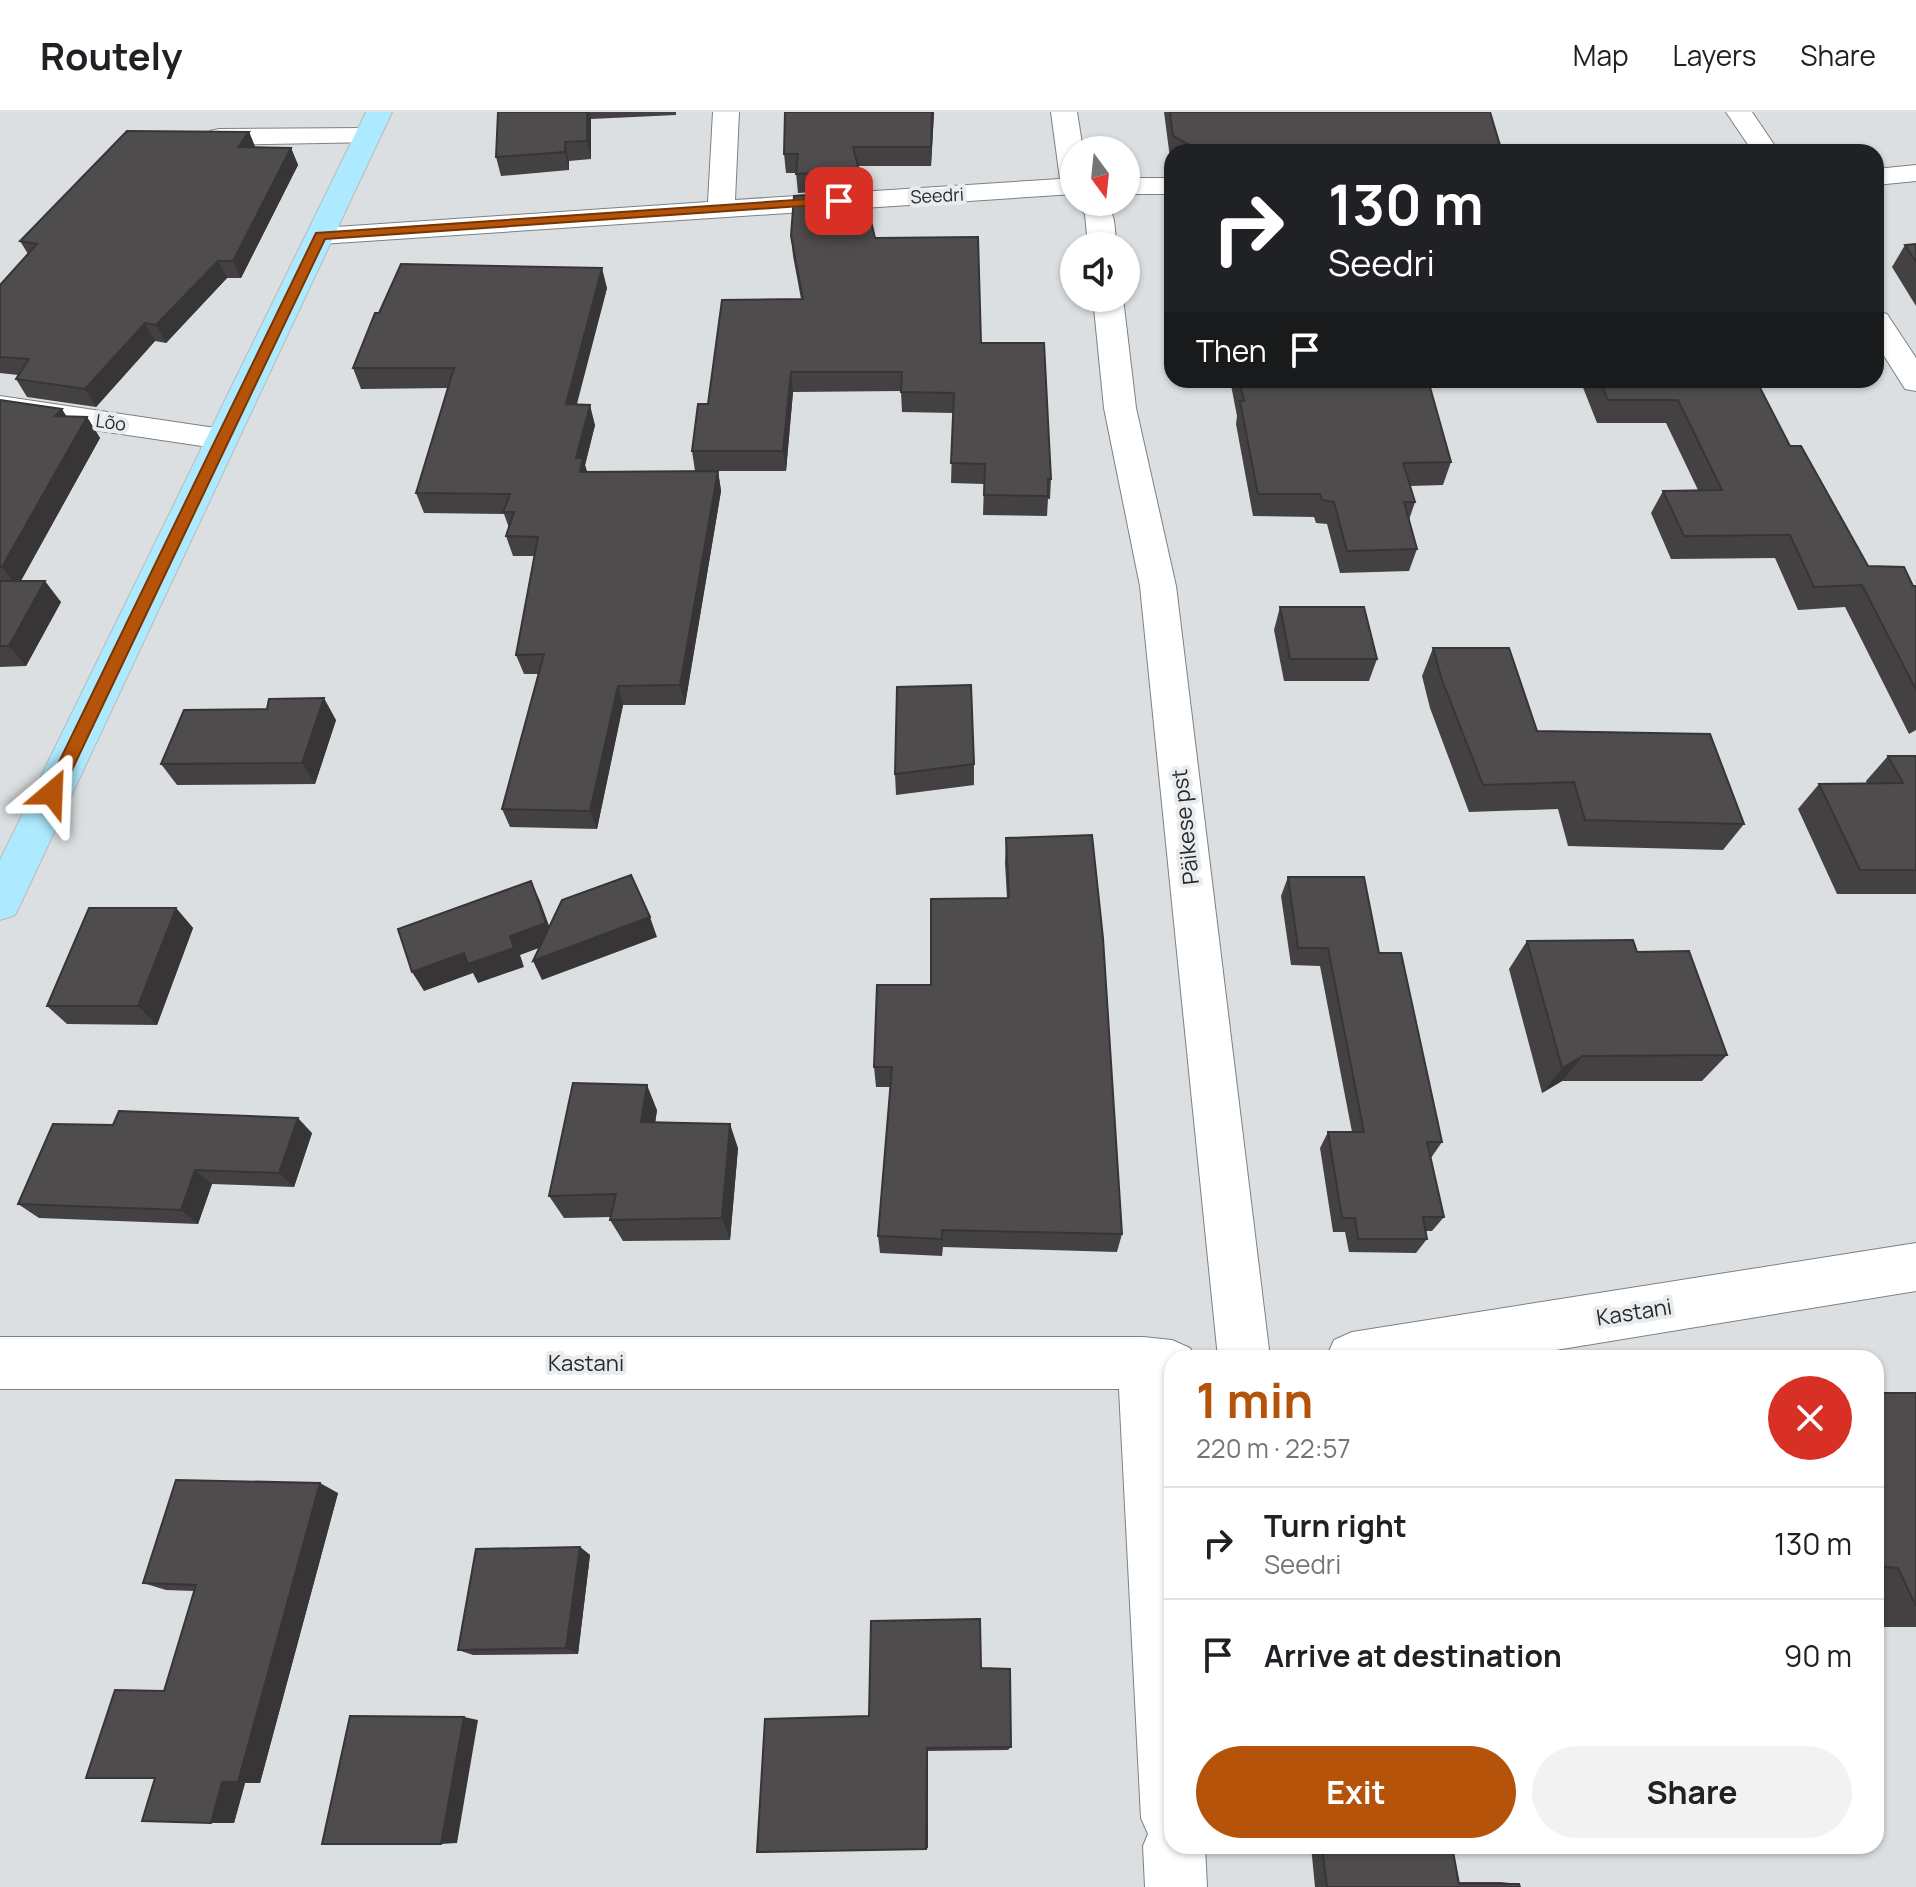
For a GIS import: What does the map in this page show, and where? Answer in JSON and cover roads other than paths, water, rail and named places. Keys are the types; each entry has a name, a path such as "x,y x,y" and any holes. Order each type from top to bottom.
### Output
{"main road":[{"path":"0,903 373,124"}],"street":[{"path":"721,208 726,112"},
{"path":"1064,112 1067,136"},
{"path":"1739,112 1761,144"},
{"path":"219,137 373,124"},
{"path":"1884,176 1916,173"},
{"name":"Seedri","path":"321,236 1060,184"},
{"path":"1140,186 1164,186"},
{"name":"Päikese pst","path":"1110,312 1120,408 1158,586 1243,1350"},
{"path":"1884,332 1916,382"},
{"name":"Lõo","path":"0,406 222,439"},
{"name":"Kastani","path":"1402,1350 1916,1267"},
{"name":"Kastani","path":"0,1363 1157,1365"},
{"path":"1157,1365 1164,1576"},
{"path":"1174,1854 1176,1887"}]}
